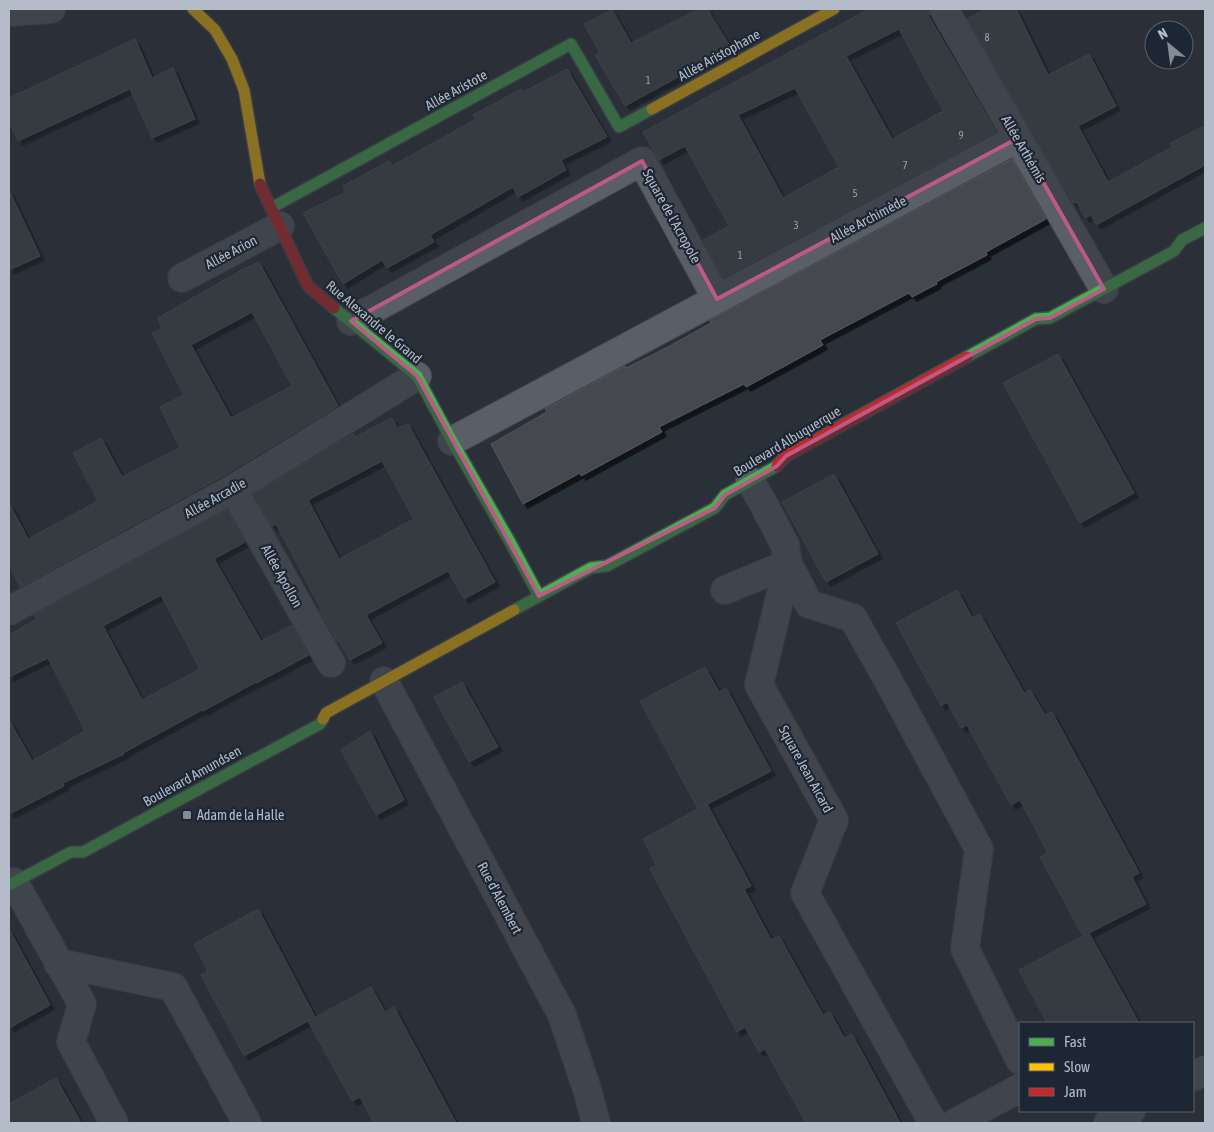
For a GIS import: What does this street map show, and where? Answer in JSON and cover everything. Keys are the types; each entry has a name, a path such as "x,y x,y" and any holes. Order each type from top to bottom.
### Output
{"street":[{"path":"9,12 51,9"},
{"name":"Rue Alexandre le Grand","path":"193,9 216,30 232,59 244,90 261,187 308,286 417,376 539,596"},
{"name":"Allée Aristophane","path":"619,127 834,9"},
{"name":"Allée Arthémis","path":"954,12 1018,138 1104,288"},
{"name":"Allée Aristote","path":"276,217 570,44 619,127"},
{"name":"Allée Archimède","path":"718,299 1018,138"},
{"name":"Square de l'Acropole","path":"351,321 642,161 718,299"},
{"name":"Allée Arion","path":"182,278 276,217"},
{"name":"Boulevard Albuquerque","path":"384,681 591,568 607,566 715,508 725,495 777,466 786,456 1036,319 1050,318 1174,251 1182,240 1205,228"},
{"path":"452,441 718,299"},
{"name":"Allée Arcadie","path":"9,611 233,489 417,376"},
{"name":"Square Jean Aicard","path":"750,481 785,545 788,564 809,604 853,618 979,849 965,949 1019,1058"},
{"name":"Allée Apollon","path":"233,489 331,662"},
{"path":"725,590 788,564"},
{"name":"Square Jean Aicard","path":"788,564 759,685 834,820 805,892 933,1123"},
{"name":"Boulevard Amundsen","path":"11,883 71,852 83,852 320,724 326,713 384,681"},
{"name":"Rue d'Alembert","path":"384,681 562,1015 587,1089 596,1123"},
{"path":"11,883 82,1004 71,1042 114,1123"},
{"path":"58,963 172,987 247,1123"},
{"path":"1194,1076 1205,1070"},
{"path":"955,1123 1019,1089"},
{"path":"1108,1123 1128,1112"}],"highlighted area":[{"path":"1018,138 1104,289 1050,318 1036,319 786,456 777,466 725,495 715,508 539,596 417,376 351,321 642,161 717,299"}],"building":[{"path":"699,9 707,9 731,48 625,106 595,55 600,53 584,24 612,10 631,43"},
{"path":"869,9 928,9 930,14 928,15 996,132 723,278 703,240 729,226 685,146 659,160 643,132","holes":["899,29 943,111 892,139 846,56","795,88 839,167 783,198 738,115"]},
{"path":"985,9 1016,9 1048,75 1089,54 1116,106 1078,126 1108,182 1172,147 1170,143 1205,126 1205,165 1096,225 1091,215 1085,218 1077,202 1073,203 967,19"},
{"path":"135,39 152,78 173,68 195,119 152,138 130,89 18,141 9,122 9,98"},
{"path":"567,69 607,137 561,160 566,170 518,197 513,187 430,235 434,242 387,268 382,260 343,284 303,213 346,192 343,186 389,161 392,166 476,119 473,115 521,89 523,92"},
{"path":"1012,159 1046,219 986,252 987,255 936,282 937,284 912,297 909,293 820,340 823,345 746,387 744,384 659,427 662,432 581,476 580,473 523,504 491,444 547,412 545,409 625,366 626,368 668,347 711,323 710,320"},
{"path":"9,190 40,256 9,270"},
{"path":"259,262 338,406 225,475 20,587 9,564 9,503 28,539 98,501 73,453 101,438 122,477 180,448 160,407 184,395 152,333 162,328 158,318 243,269","holes":["252,312 292,386 231,418 191,345"]},
{"path":"1058,354 1134,493 1080,523 1003,383"},
{"path":"392,418 397,428 408,424 495,582 464,599 448,571 366,615 382,643 350,660 319,610 321,609 276,524 272,526 254,494 353,434 355,437","holes":["382,461 414,519 339,559 308,500"]},
{"path":"834,474 878,554 826,582 782,502"},
{"path":"227,510 245,542 214,559 261,641 292,625 309,655 202,710 124,754 63,783 64,786 9,814 9,720 32,761 85,731 48,658 9,677 9,635 37,619 34,615","holes":["161,595 200,669 142,700 103,626"]},
{"path":"957,590 972,618 980,614 1024,693 1030,690 1045,715 1052,712 1139,873 1132,877 1146,904 1089,933 1138,1022 1046,1022 1019,970 1083,936 1040,857 1048,853 1020,800 1011,805 967,725 961,728 947,702 941,706 896,623"},
{"path":"705,667 719,692 726,688 771,771 698,809 640,701"},
{"path":"462,682 498,747 469,762 434,697"},
{"path":"370,731 404,800 376,815 341,750"},
{"path":"707,804 751,886 744,889 771,940 779,936 823,1015 830,1012 844,1038 852,1034 900,1123 806,1123 765,1049 759,1052 745,1027 737,1032 650,869 656,865 643,839"},
{"path":"258,909 315,1017 244,1056 201,975 208,971 194,944"},
{"path":"9,929 50,1005 9,1028"},
{"path":"371,987 385,1012 394,1007 456,1123 374,1123 360,1097 352,1101 308,1021"},
{"path":"56,1078 81,1123 9,1123 9,1104"}],"traffic: fast":[{"path":"271,208 571,44 619,127 652,109"},
{"path":"967,357 1036,319 1050,318 1174,251 1182,240 1205,228"},
{"path":"334,308 417,376 539,596"},
{"path":"514,610 591,568 607,566 715,508 725,495 777,466"},
{"path":"9,885 71,852 83,852 320,724 323,719"}],"traffic: slow":[{"path":"193,9 215,30 232,59 244,90 260,184"},
{"path":"652,109 834,9"},
{"path":"323,719 326,713 514,610"}],"traffic: jam":[{"path":"260,184 308,286 334,308"},
{"path":"777,466 786,456 967,357"}],"place":[{"name":"Adam de la Halle","path":"187,815"}]}
